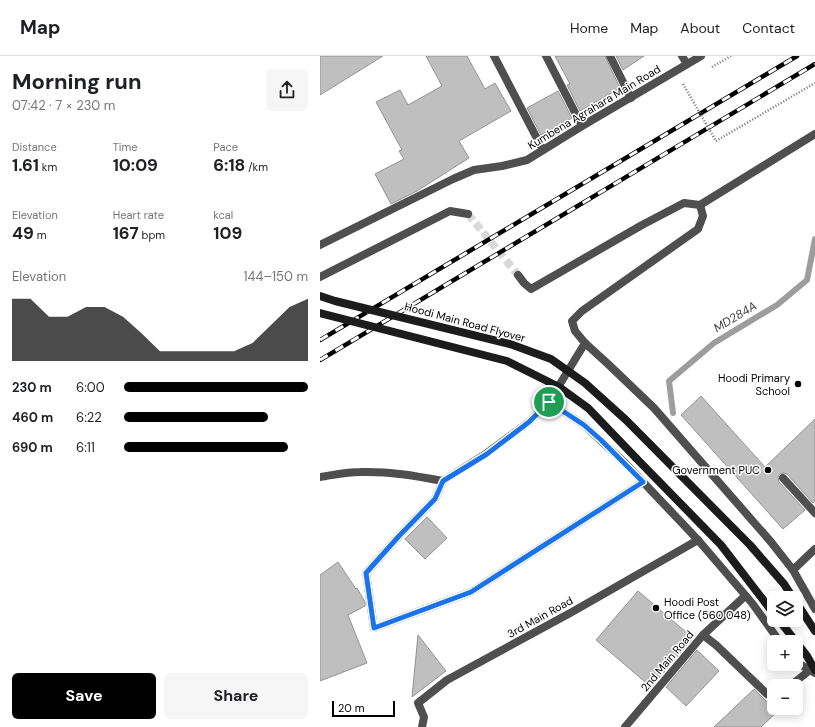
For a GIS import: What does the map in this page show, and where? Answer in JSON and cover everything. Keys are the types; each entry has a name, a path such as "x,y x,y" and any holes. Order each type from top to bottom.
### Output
{"main road":[{"name":"Hoodi Main Road Flyover","path":"320,296 510,344 551,359 585,383 626,420 750,545 789,591"},
{"path":"320,313 507,361 559,387 588,408 721,545 767,605"},
{"path":"803,613 815,631"},
{"path":"784,627 807,656 813,669"}],"street":[{"path":"494,56 543,150"},
{"path":"546,56 582,126"},
{"path":"610,56 631,98"},
{"path":"682,56 687,64"},
{"name":"Kumbena Agrahara Main Road","path":"320,245 474,170 502,166 527,160 701,56"},
{"path":"518,275 531,289 642,225 684,203 700,205 815,134"},
{"path":"700,205 703,216 698,229 582,311 572,321 574,331 654,408 772,542 793,570 815,609"},
{"path":"320,277 450,211 468,214"},
{"path":"585,343 549,402 523,427 487,454 443,481 435,499 366,573 374,628 471,592 643,482"},
{"path":"549,402 584,425 611,449 643,482 698,540 745,596 775,635"},
{"path":"320,477 362,472 413,476 443,481"},
{"path":"783,478 815,512"},
{"name":"3rd Main Road","path":"422,727 424,717 418,703 447,680 572,612 698,540"},
{"path":"793,570 815,549"},
{"name":"2nd Main Road","path":"625,727 703,635 745,596"},
{"path":"703,635 716,644 767,694"},
{"path":"803,665 813,669"},
{"path":"799,679 813,669"}],"path":[{"path":"683,84 716,141 815,83"}],"building":[{"path":"320,56 383,56 320,95"},
{"path":"426,56 467,56 485,89 495,83 511,111 459,141 469,158 417,191 391,204 375,174 404,159 399,151 402,150 376,102 400,90 408,105 442,86"},
{"path":"555,56 605,56 620,88 580,111 567,85 570,84"},
{"path":"616,56 644,56 623,70"},
{"path":"558,91 572,118 541,135 527,108"},
{"path":"701,396 765,467 815,419 815,501 813,503 787,474 780,474 778,477 779,482 805,510 783,529 681,415"},
{"path":"427,517 447,538 425,559 405,539"},
{"path":"338,562 356,589 357,588 365,602 365,606 348,615 367,663 320,681 320,575"},
{"path":"638,591 693,638 651,687 596,640"},
{"path":"418,635 446,671 412,697"},
{"path":"697,650 719,671 686,706 666,687"},
{"path":"754,689 767,702 767,715 774,715 761,727 714,727"}],"waterway":[{"name":"MD284A","path":"673,413 669,381 714,343 777,305 807,280 815,239"}],"tunnel":[{"path":"468,214 518,275"}],"railway":[{"path":"320,340 797,56"},
{"path":"320,360 815,64"}],"place":[{"name":"Hoodi Primary School","path":"798,384"},
{"name":"Government PUC","path":"768,470"},
{"name":"Hoodi Post Office (560 048)","path":"656,608"}],"route":[{"path":"549,402 584,425 643,482 471,592 374,628 366,573 435,499 443,481 487,454 529,422 549,402"}]}
